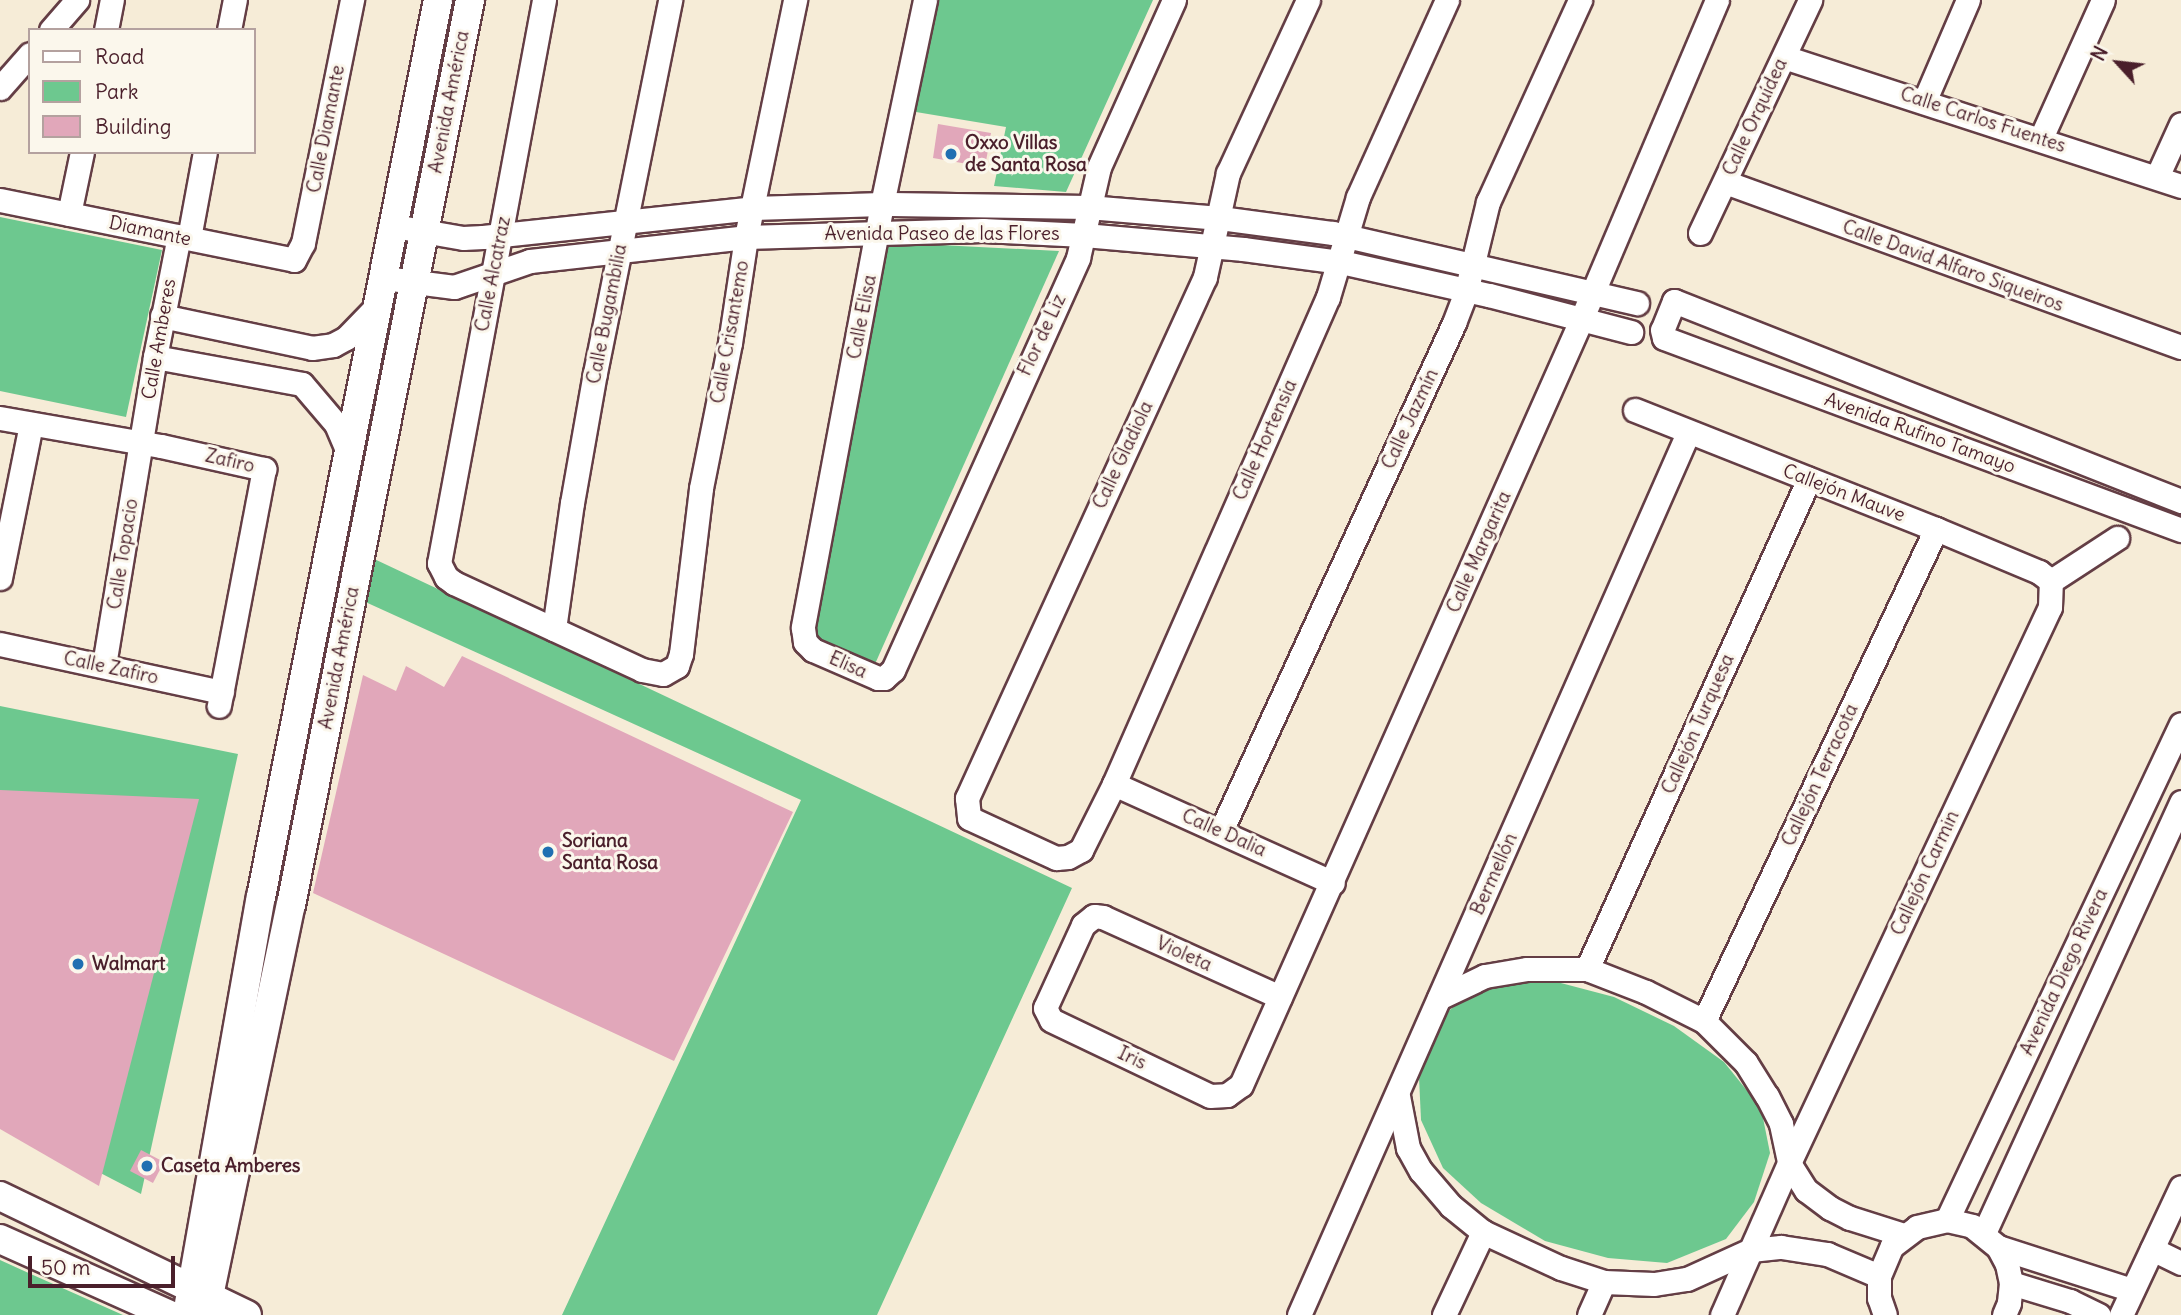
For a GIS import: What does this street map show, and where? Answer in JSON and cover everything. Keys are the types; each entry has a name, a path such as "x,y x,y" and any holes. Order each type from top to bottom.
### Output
{"main road":[{"name":"Avenida América","path":"203,1300 261,897 438,0"},
{"name":"Avenida América","path":"187,1315 203,1300 342,643 470,0"},
{"path":"322,593 337,603 346,601 352,594"},
{"path":"312,640 332,632 339,636 342,643"},
{"path":"0,1196 203,1300 247,1315"},
{"path":"0,1239 170,1315"}],"street":[{"path":"53,28 77,0"},
{"path":"106,28 112,0"},
{"path":"229,28 235,0"},
{"name":"Calle Diamante","path":"298,257 352,0"},
{"name":"Calle Alcatraz","path":"544,0 439,563 442,572 454,583 554,629"},
{"name":"Calle Bugambilia","path":"554,629 572,502 670,0"},
{"name":"Calle Crisantemo","path":"554,629 642,670 663,674 677,666 681,654 701,488 730,343 746,237 795,0"},
{"name":"Calle Elisa","path":"803,634 882,204 925,0"},
{"name":"Flor de Liz","path":"895,665 1074,267 1099,167 1174,0"},
{"name":"Calle Gladiola","path":"1056,858 969,818 966,812 967,798 1205,277 1228,173 1308,0"},
{"name":"Calle Hortensia","path":"1056,858 1068,858 1081,850 1114,784 1328,297 1370,166 1447,0"},
{"name":"Calle Jazmín","path":"1221,831 1466,292 1488,202 1580,0"},
{"name":"Calle Margarita","path":"1227,1095 1241,1085 1333,883 1582,318 1717,0"},
{"name":"Calle Orquídea","path":"1700,233 1810,0"},
{"path":"1924,102 1968,0"},
{"path":"2041,138 2103,0"},
{"path":"0,88 28,56"},
{"name":"Calle Carlos Fuentes","path":"1784,57 2041,138 2181,186"},
{"path":"2157,177 2181,124"},
{"path":"69,214 82,154"},
{"name":"Calle Amberes","path":"141,442 162,316 205,154"},
{"name":"Calle David Alfaro Siqueiros","path":"1725,182 2181,347"},
{"name":"Diamante","path":"0,200 290,261 298,257"},
{"name":"Avenida Paseo de las Flores","path":"394,226 463,238 753,208 882,204 1088,207 1220,218 1346,237 1593,292"},
{"name":"Avenida Paseo de las Flores","path":"381,291 413,283 454,287 492,277 530,261 620,249 746,237 983,230 1084,234 1340,262 1582,318"},
{"path":"162,316 312,348 333,345 346,338 381,291"},
{"path":"1593,292 1637,303"},
{"name":"Avenida Rufino Tamayo","path":"2181,501 1674,302 1662,333 1664,338 2181,530"},
{"path":"1582,318 1630,332"},
{"path":"231,371 238,333"},
{"path":"302,384 312,348"},
{"path":"155,357 302,384 336,424 349,454"},
{"name":"Callejón Mauve","path":"1635,410 1936,529 2039,572 2051,581"},
{"name":"Zafiro","path":"0,418 141,442 264,469 220,699"},
{"path":"0,578 31,424"},
{"name":"Bermellón","path":"1299,1315 1398,1096 1688,433"},
{"name":"Calle Topacio","path":"104,665 141,442"},
{"name":"Callejón Turquesa","path":"1587,969 1809,479"},
{"name":"Callejón Terracota","path":"1704,1021 1936,529"},
{"path":"2051,581 2117,538"},
{"name":"Callejón Carmin","path":"1722,1315 1790,1163 2050,607 2051,581"},
{"name":"Elisa","path":"803,634 813,650 878,678 889,675 895,665"},
{"name":"Calle Zafiro","path":"0,645 104,665 220,699"},
{"name":"Avenida Diego Rivera","path":"1947,1220 2181,724"},
{"name":"Calle Dalia","path":"1114,784 1333,883"},
{"name":"Avenida Diego Rivera","path":"1991,1240 2181,802"},
{"name":"Violeta","path":"1045,1008 1088,918 1103,918 1280,997"},
{"path":"1439,998 1485,976 1527,969 1587,969 1646,992 1704,1021 1746,1063 1767,1096 1781,1124 1790,1163 1807,1190 1830,1208 1904,1235"},
{"name":"Iris","path":"1045,1008 1051,1020 1210,1096 1227,1095"},
{"path":"1398,1096 1408,1148 1421,1171 1451,1206 1483,1232 1528,1254 1604,1282 1654,1284 1687,1279 1751,1250 1802,1248 1828,1254 1879,1276"},
{"path":"2121,1315 2181,1187"},
{"path":"1885,1315 1880,1298 1879,1276 1892,1246 1904,1235 1932,1222 1947,1220 1972,1226 1991,1240 2132,1290"},
{"path":"1444,1315 1483,1232"},
{"path":"1991,1240 2007,1264 2011,1283 2009,1303 2004,1315"},
{"path":"2152,1250 2181,1264"},
{"path":"1589,1315 1604,1282"},
{"path":"2011,1283 2070,1301 2099,1315"}],"green space":[{"path":"935,0 1153,0 1066,192 994,186 1006,127 910,111"},
{"path":"0,217 162,250 126,417 0,391"},
{"path":"881,242 1059,251 875,664 813,639"},
{"path":"370,557 1072,888 877,1315 562,1315 801,800 361,600"},
{"name":"Walmart","path":"0,706 238,754 141,1194 0,1121"},
{"path":"1518,979 1557,982 1614,997 1674,1026 1724,1062 1761,1108 1770,1153 1754,1202 1726,1239 1667,1263 1608,1258 1545,1241 1481,1203 1443,1168 1421,1120 1419,1077 1429,1047 1446,1013 1477,988"},
{"path":"0,1260 33,1275 123,1315 0,1315"}],"building":[{"path":"938,124 991,133 985,167 933,158"},
{"name":"Soriana Santa Rosa","path":"462,656 793,812 674,1061 313,893 363,675 396,691 406,666 444,687"},
{"name":"Walmart","path":"0,790 199,799 99,1186 0,1129"},
{"name":"Caseta Amberes","path":"141,1150 164,1162 153,1183 130,1171"}],"place":[{"name":"Oxxo Villas de Santa Rosa","path":"951,154"},
{"name":"Soriana Santa Rosa","path":"548,852"},
{"name":"Walmart","path":"78,964"},
{"name":"Caseta Amberes","path":"147,1166"}]}
